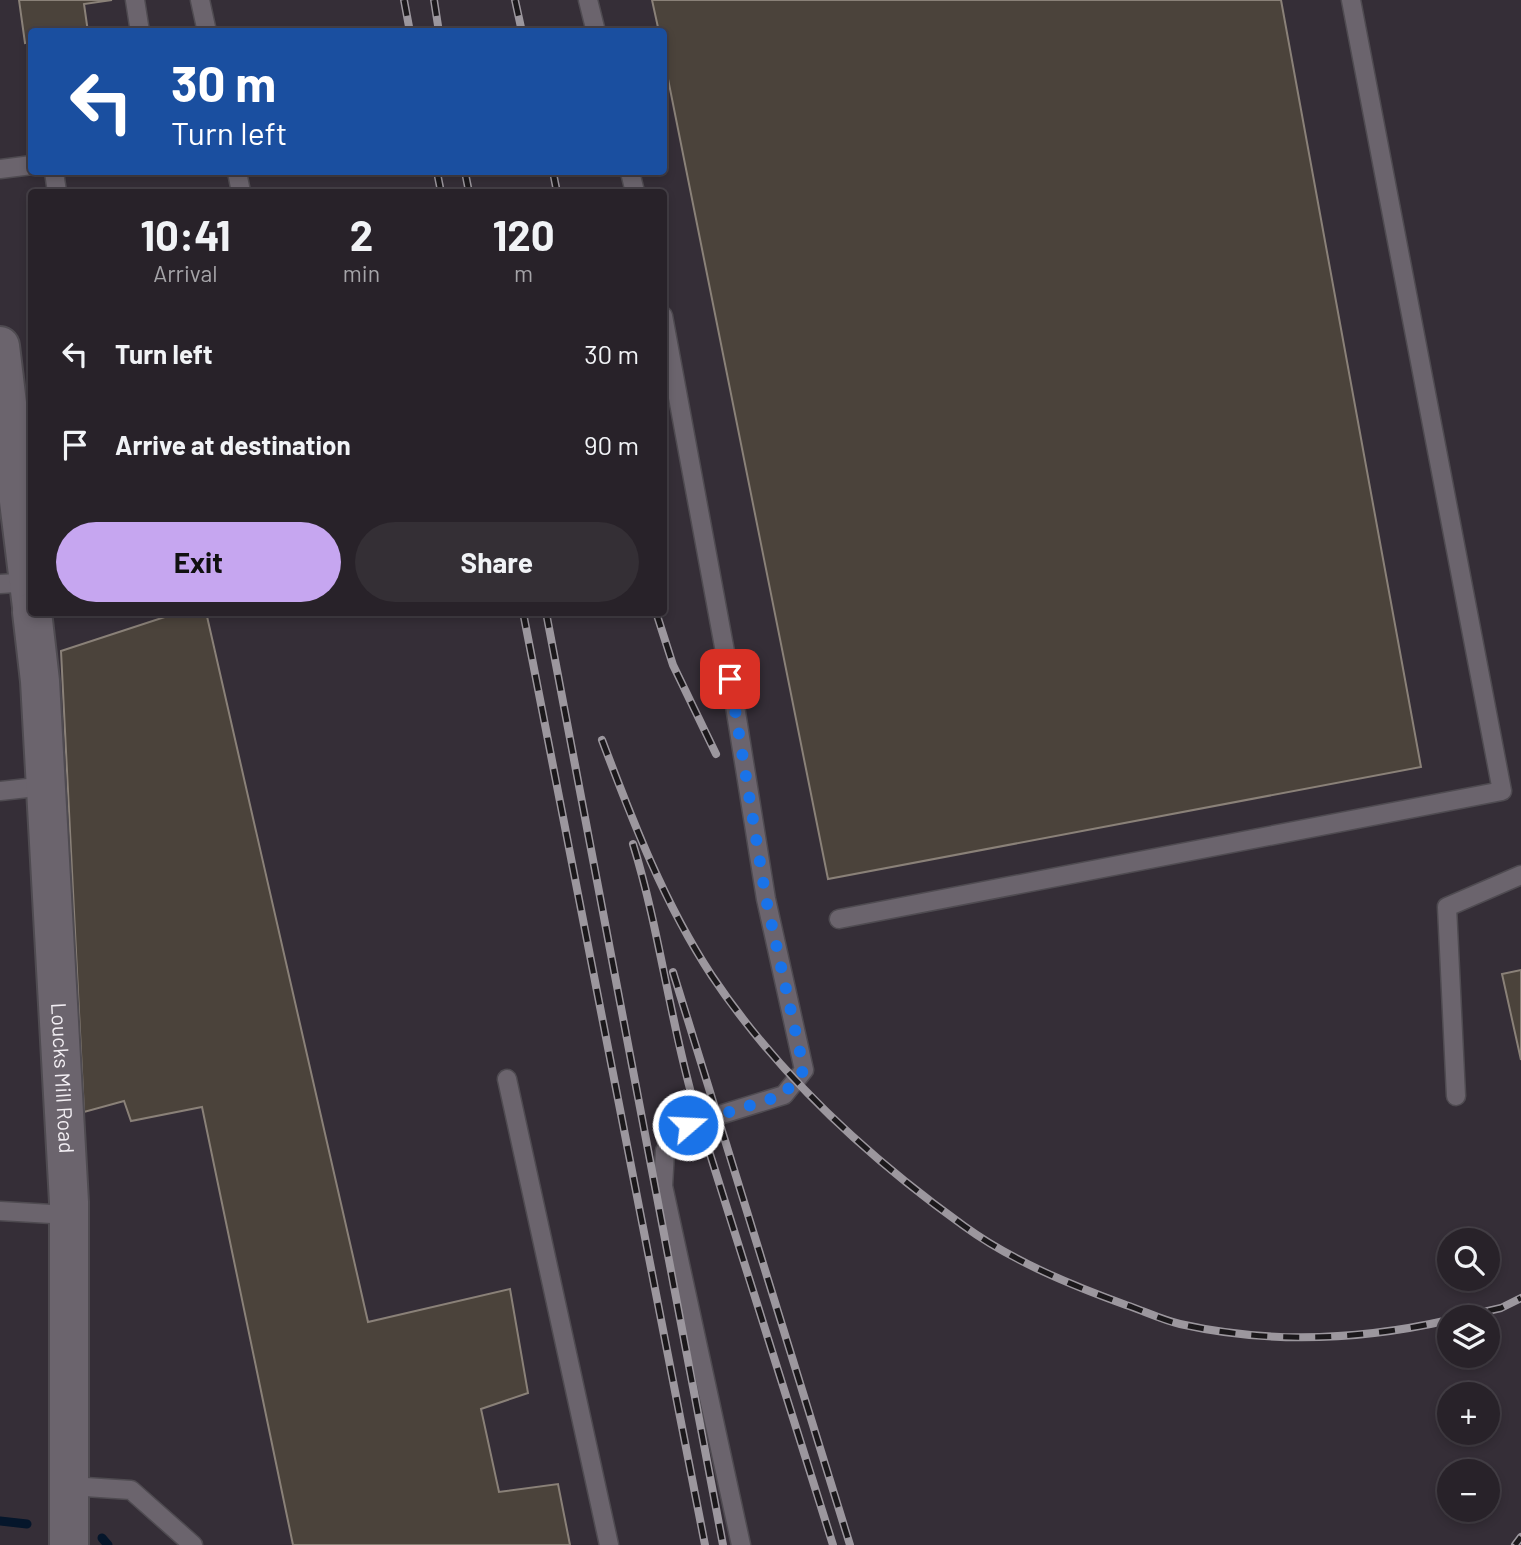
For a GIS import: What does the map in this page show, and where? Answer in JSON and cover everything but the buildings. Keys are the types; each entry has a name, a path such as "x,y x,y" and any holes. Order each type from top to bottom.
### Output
{"street":[{"name":"Loucks Mill Road","path":"0,346 28,611"},
{"name":"Loucks Mill Road","path":"29,616 40,681 69,1215 69,1545"}],"lane":[{"path":"135,0 139,28"},
{"path":"200,0 206,28"},
{"path":"588,0 595,28"},
{"path":"839,919 1502,791 1351,0"},
{"path":"0,169 28,166"},
{"path":"667,338 735,706 766,899 804,1070 783,1095 688,1125 675,1137 662,1159 663,1186 741,1545"},
{"path":"0,791 46,786"},
{"path":"1456,1096 1447,907 1521,875"},
{"path":"508,1079 609,1545"},
{"path":"0,1211 69,1215"},
{"path":"70,1486 131,1490 193,1545"}],"waterway":[{"path":"0,1521 27,1524"},
{"path":"102,1538 108,1545"}],"railway":[{"path":"404,0 409,28"},
{"path":"434,0 438,28"},
{"path":"515,0 521,28"},
{"path":"438,175 440,189"},
{"path":"466,175 468,189"},
{"path":"554,175 556,189"},
{"path":"524,616 705,1545"},
{"path":"547,616 723,1545"},
{"path":"657,616 673,665 716,754"},
{"path":"602,740 664,891 712,976 738,1012 795,1080 860,1143 929,1200 982,1239 1042,1271 1180,1324 1247,1335 1315,1337 1382,1332 1437,1323"},
{"path":"633,844 650,907 693,1100 833,1545"},
{"path":"673,972 850,1545"},
{"path":"1500,1308 1521,1298"},
{"path":"1515,1545 1521,1537"}],"route":[{"path":"688,1125 783,1095 804,1070 766,899 730,679"}]}
